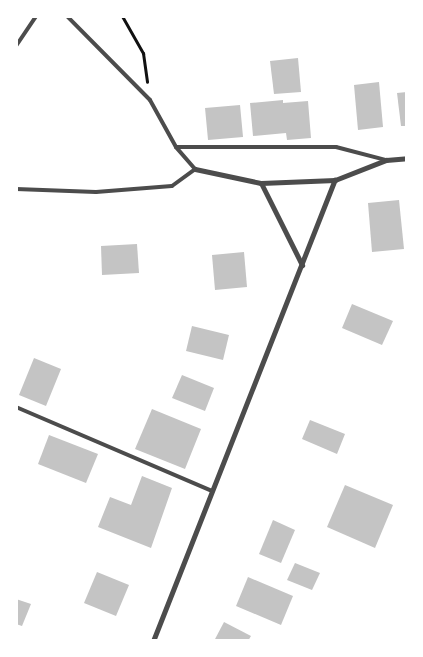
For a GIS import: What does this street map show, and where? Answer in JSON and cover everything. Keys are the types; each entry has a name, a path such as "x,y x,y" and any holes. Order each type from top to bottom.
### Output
{"street":[{"path":"195,169 260,183 335,180 386,160 407,158"},
{"path":"153,641 335,180"},
{"path":"260,183 302,265"}],"lane":[{"path":"16,46 36,16"},
{"path":"16,189 96,192 172,186 195,169 176,147 150,100 67,16"},
{"path":"176,147 336,147 386,160"},
{"path":"16,407 212,492"}],"path":[{"path":"122,16 143,53 150,100"}],"building":[{"path":"298,58 301,92 274,94 270,61"},
{"path":"379,82 383,127 358,130 354,85"},
{"path":"407,92 407,126 401,126 397,93"},
{"path":"283,100 283,103 308,101 311,138 287,140 286,133 253,136 250,103"},
{"path":"240,105 243,137 208,140 205,108"},
{"path":"399,200 404,249 372,252 368,203"},
{"path":"137,244 139,273 102,275 101,246"},
{"path":"244,252 247,287 215,290 212,255"},
{"path":"352,304 393,321 382,345 342,328"},
{"path":"192,326 229,335 223,360 186,351"},
{"path":"34,358 61,369 46,406 19,395"},
{"path":"182,375 214,388 205,411 172,398"},
{"path":"152,409 201,429 185,469 135,449"},
{"path":"310,420 345,434 337,454 302,439"},
{"path":"49,435 98,454 86,483 38,464"},
{"path":"142,476 172,488 151,548 98,527 110,497 131,505"},
{"path":"345,485 393,505 375,548 327,527"},
{"path":"273,520 295,530 281,563 259,554"},
{"path":"295,563 320,573 312,590 287,580"},
{"path":"97,572 129,585 116,616 84,603"},
{"path":"248,577 293,596 281,625 236,606"},
{"path":"16,599 31,604 22,626 16,624"},
{"path":"224,622 251,636 248,641 214,641"}]}
